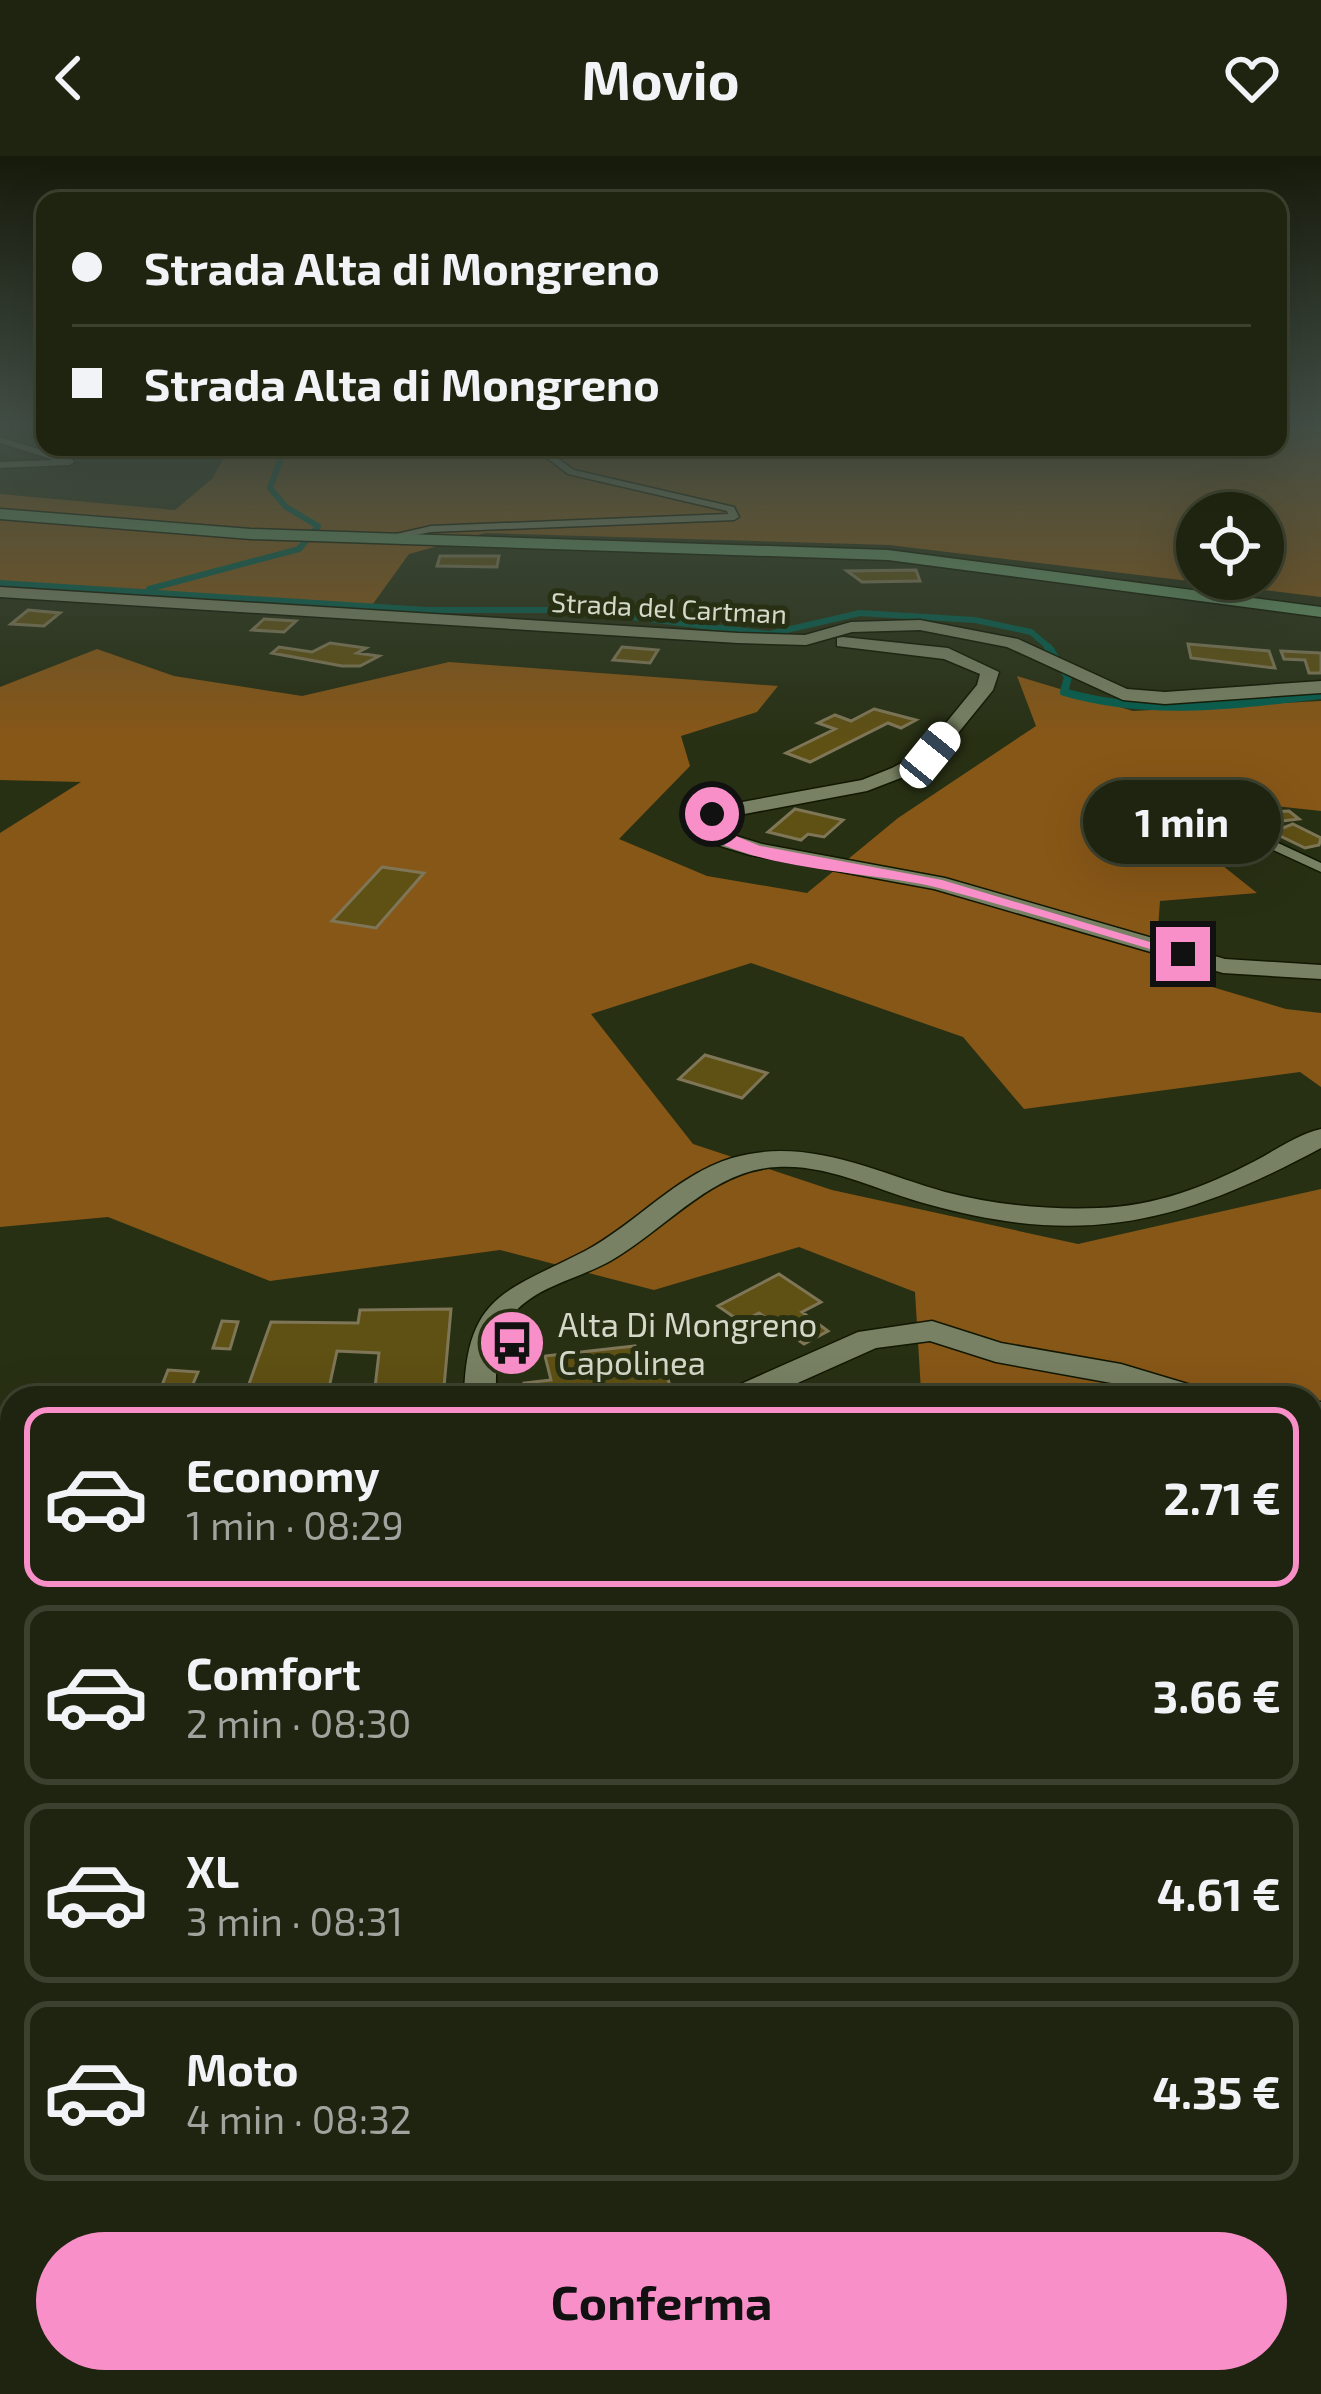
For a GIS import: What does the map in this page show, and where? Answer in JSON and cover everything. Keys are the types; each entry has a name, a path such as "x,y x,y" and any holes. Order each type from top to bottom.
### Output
{"main road":[{"path":"218,531 888,555 1321,612"}],"street":[{"name":"Strada del Cartman","path":"0,592 455,624 806,640 851,627 920,625 1012,643 1123,694 1143,697 1321,687"},
{"path":"806,640 948,654 990,672 986,686 930,755 867,785 712,814 697,823 712,836 758,850 937,883 1223,966 1321,972"},
{"path":"480,1386 494,1317 514,1298 604,1252 742,1164 789,1158 822,1162 942,1200 1042,1213 1114,1215 1195,1199 1321,1137"},
{"path":"763,1386 869,1339 932,1331 996,1352 1121,1374 1160,1386"}],"lane":[{"path":"384,538 418,531"},
{"path":"1258,838 1321,868"}],"shaded area":[{"path":"0,531 1176,531 1176,580 889,545 485,533 409,554 370,608 0,581"},
{"path":"1284,531 1321,531 1321,597 1284,593"},
{"path":"97,649 174,676 302,696 449,662 778,686 757,712 681,736 690,766 619,839 707,876 807,893 898,818 1036,726 1017,676 1133,711 1321,701 1321,811 1247,803 1183,834 1257,893 1160,901 1155,970 1286,1009 1321,1013 1321,1087 1300,1072 1024,1109 963,1037 751,963 591,1014 693,1144 832,1190 1078,1244 1321,1189 1321,1386 921,1386 915,1292 799,1247 654,1290 500,1250 270,1281 108,1217 0,1227 0,833 81,782 0,780 0,687"}],"building":[{"path":"440,556 499,556 497,567 437,566"},
{"path":"916,570 920,581 862,582 847,571"},
{"path":"28,610 60,613 44,626 11,624"},
{"path":"264,619 296,621 284,632 252,630"},
{"path":"330,643 366,648 357,653 379,656 360,666 342,666 272,653 279,647 312,652"},
{"path":"1188,644 1269,651 1275,668 1191,658"},
{"path":"622,647 658,650 650,663 613,660"},
{"path":"1281,651 1321,653 1321,673 1309,673 1305,660 1284,659"},
{"path":"874,709 916,720 901,728 888,723 810,762 786,753 835,729 818,723 835,715 851,721"},
{"path":"795,809 843,820 824,837 808,834 801,840 768,832"},
{"path":"1289,811 1299,819 1242,826 1229,814"},
{"path":"1293,824 1321,838 1319,845 1305,848 1272,832"},
{"path":"382,867 424,873 376,928 332,921"},
{"path":"705,1055 767,1073 742,1098 679,1079"},
{"path":"779,1274 821,1302 802,1312 828,1331 804,1344 759,1313 741,1322 718,1306"},
{"path":"451,1309 444,1386 375,1386 379,1353 337,1351 329,1386 248,1386 271,1322 358,1323 360,1310"},
{"path":"222,1321 238,1322 230,1349 213,1348"},
{"path":"635,1346 641,1370 665,1368 670,1386 524,1386 551,1380 545,1356"},
{"path":"168,1370 198,1372 192,1386 162,1386"}],"waterway":[{"path":"149,589 299,549 314,531"},
{"path":"0,583 426,610 576,610 769,634 860,613 975,620 1031,632 1052,650"},
{"path":"1048,647 1068,677 1064,692 1096,700 1192,707 1321,695"}],"place":[{"name":"Alta Di Mongreno Capolinea","path":"512,1343"}],"route":[{"path":"712,814 697,823 712,836 758,850 937,883 1183,954"}]}
